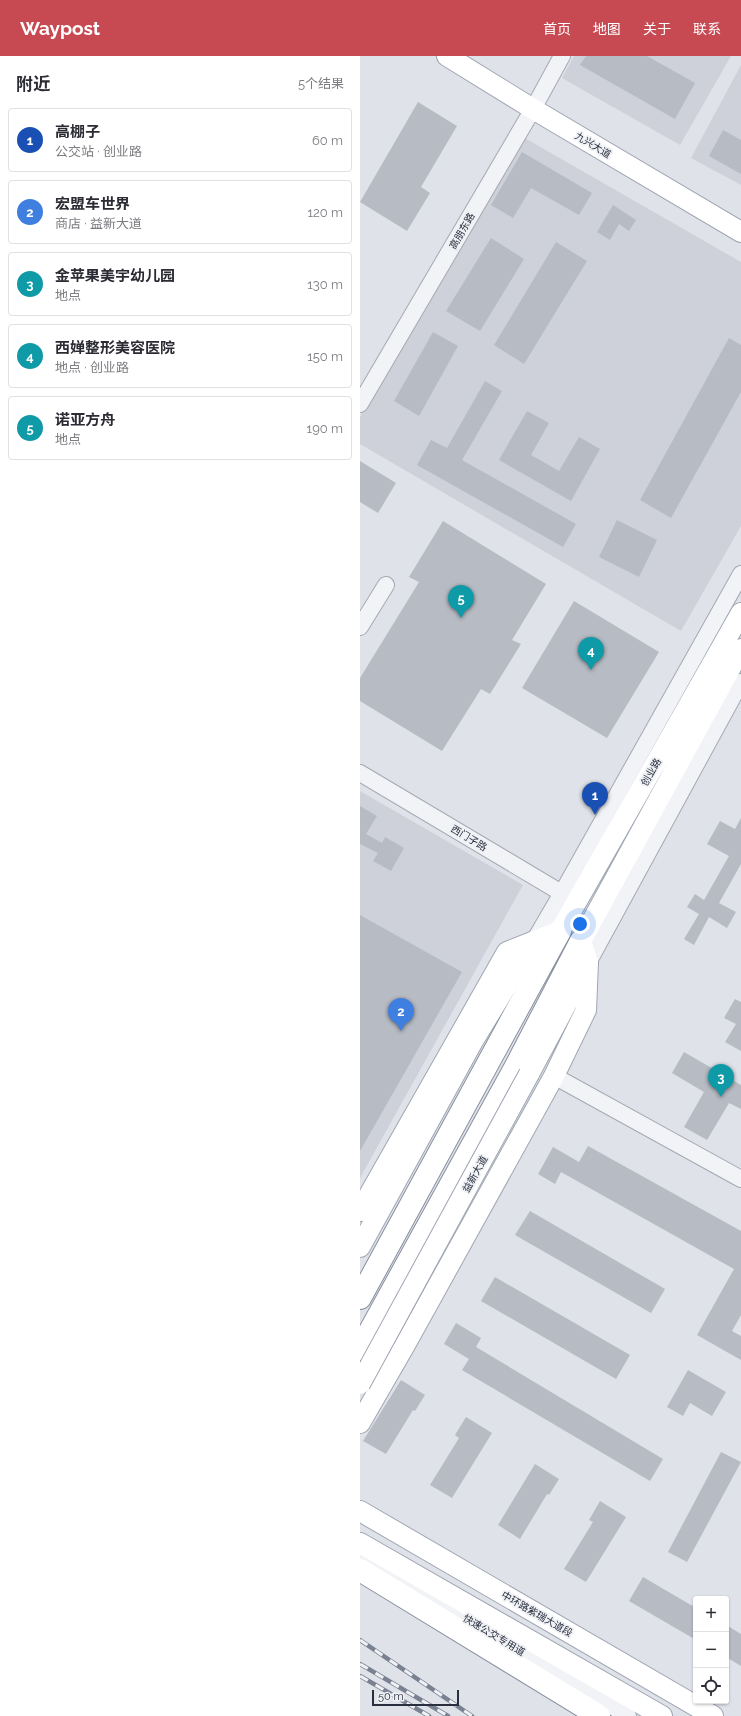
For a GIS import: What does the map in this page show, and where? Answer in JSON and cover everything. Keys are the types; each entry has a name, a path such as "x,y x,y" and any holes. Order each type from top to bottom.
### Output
{"highway":[{"path":"360,1298 492,1053 560,931"},
{"path":"360,1349 523,1070 581,941"},
{"path":"360,1570 599,1716"}],"main road":[{"name":"九兴大道","path":"447,56 533,109 741,232"},
{"name":"创业路","path":"560,931 569,898 741,613"},
{"name":"创业路","path":"581,941 741,649"},
{"path":"360,1211 507,952 560,931"},
{"path":"360,1247 473,1041 534,941"},
{"path":"360,1423 405,1345 554,1076 586,1010 588,963 581,941"},
{"name":"益新大道","path":"360,1384 523,1070 588,963"},
{"name":"中环路紫瑞大道段","path":"360,1511 713,1716"},
{"path":"360,1543 662,1716"}],"street":[{"name":"高朋东路","path":"360,404 533,109 562,56"},
{"path":"534,941 569,898 741,574"},
{"path":"360,627 386,585"},
{"path":"588,963 741,682"},
{"name":"西门子路","path":"360,773 569,898"},
{"path":"554,1076 741,1179"},
{"path":"360,1366 405,1345"},
{"name":"快速公交专用道","path":"360,1554 628,1716"}],"shaded area":[{"path":"574,56 731,56 680,145 562,78"},
{"path":"741,65 741,185 691,158"},
{"path":"523,137 741,262 741,526 681,631 360,444 360,417"},
{"path":"360,791 523,885 360,1178"}],"building":[{"path":"586,56 647,56 695,83 675,119 580,65"},
{"path":"418,102 457,126 421,187 430,193 407,231 360,202"},
{"path":"723,130 741,140 741,174 709,156"},
{"path":"522,152 592,193 579,215 531,188 513,218 491,205"},
{"path":"613,205 636,220 629,231 619,224 610,240 597,232"},
{"path":"491,238 524,259 480,331 446,311"},
{"path":"556,242 587,261 524,364 494,345"},
{"path":"433,332 458,346 419,416 394,401"},
{"path":"729,338 741,345 741,392 671,518 640,500"},
{"path":"485,381 502,391 462,460 576,524 563,547 417,465 431,440 447,448"},
{"path":"527,411 549,423 531,455 559,471 579,437 600,449 571,501 499,460"},
{"path":"360,461 396,483 378,513 360,502"},
{"path":"617,520 657,540 639,577 599,557"},
{"path":"443,521 546,584 512,640 521,644 490,694 481,689 442,751 360,701 360,678 419,582 409,577"},
{"path":"574,601 659,652 607,738 522,688"},
{"path":"360,806 377,816 366,834 382,843 385,837 404,848 391,871 373,861 378,853 360,844"},
{"path":"741,818 741,864 719,903 736,912 727,928 709,917 694,945 684,939 699,914 687,907 695,894 704,900 729,856 707,844 720,821 735,829"},
{"path":"360,915 462,972 360,1151"},
{"path":"735,999 741,1002 741,1051 725,1042 736,1024 724,1018"},
{"path":"684,1052 741,1085 741,1109 729,1103 707,1140 684,1127 704,1092 672,1073"},
{"path":"588,1146 741,1231 741,1315 732,1331 741,1336 741,1360 697,1335 734,1269 561,1172 555,1184 538,1174 553,1147 579,1162"},
{"path":"530,1211 665,1289 651,1313 515,1235"},
{"path":"495,1277 630,1355 616,1379 481,1301"},
{"path":"456,1323 481,1338 476,1347 663,1459 650,1481 462,1370 469,1359 444,1344"},
{"path":"688,1370 726,1392 712,1416 690,1403 683,1416 667,1407"},
{"path":"401,1380 425,1395 415,1411 413,1410 386,1454 363,1441"},
{"path":"466,1417 492,1433 452,1498 430,1485 459,1438 455,1435"},
{"path":"721,1452 741,1462 687,1562 668,1552"},
{"path":"535,1464 559,1479 549,1495 547,1494 520,1539 498,1525"},
{"path":"600,1501 626,1517 586,1582 564,1569 593,1522 589,1520"},
{"path":"643,1577 693,1606 693,1638 629,1601"},
{"path":"729,1627 741,1634 741,1666 729,1659"}],"railway":[{"path":"360,1640 472,1716"},
{"path":"360,1664 448,1716"},
{"path":"360,1676 429,1716"}],"place":[{"name":"诺亚方舟","path":"461,618"},
{"name":"西婵整形美容医院","path":"591,670"},
{"name":"高棚子","path":"595,815"},
{"name":"宏盟车世界","path":"401,1031"},
{"name":"金苹果美宇幼儿园","path":"721,1097"}]}
